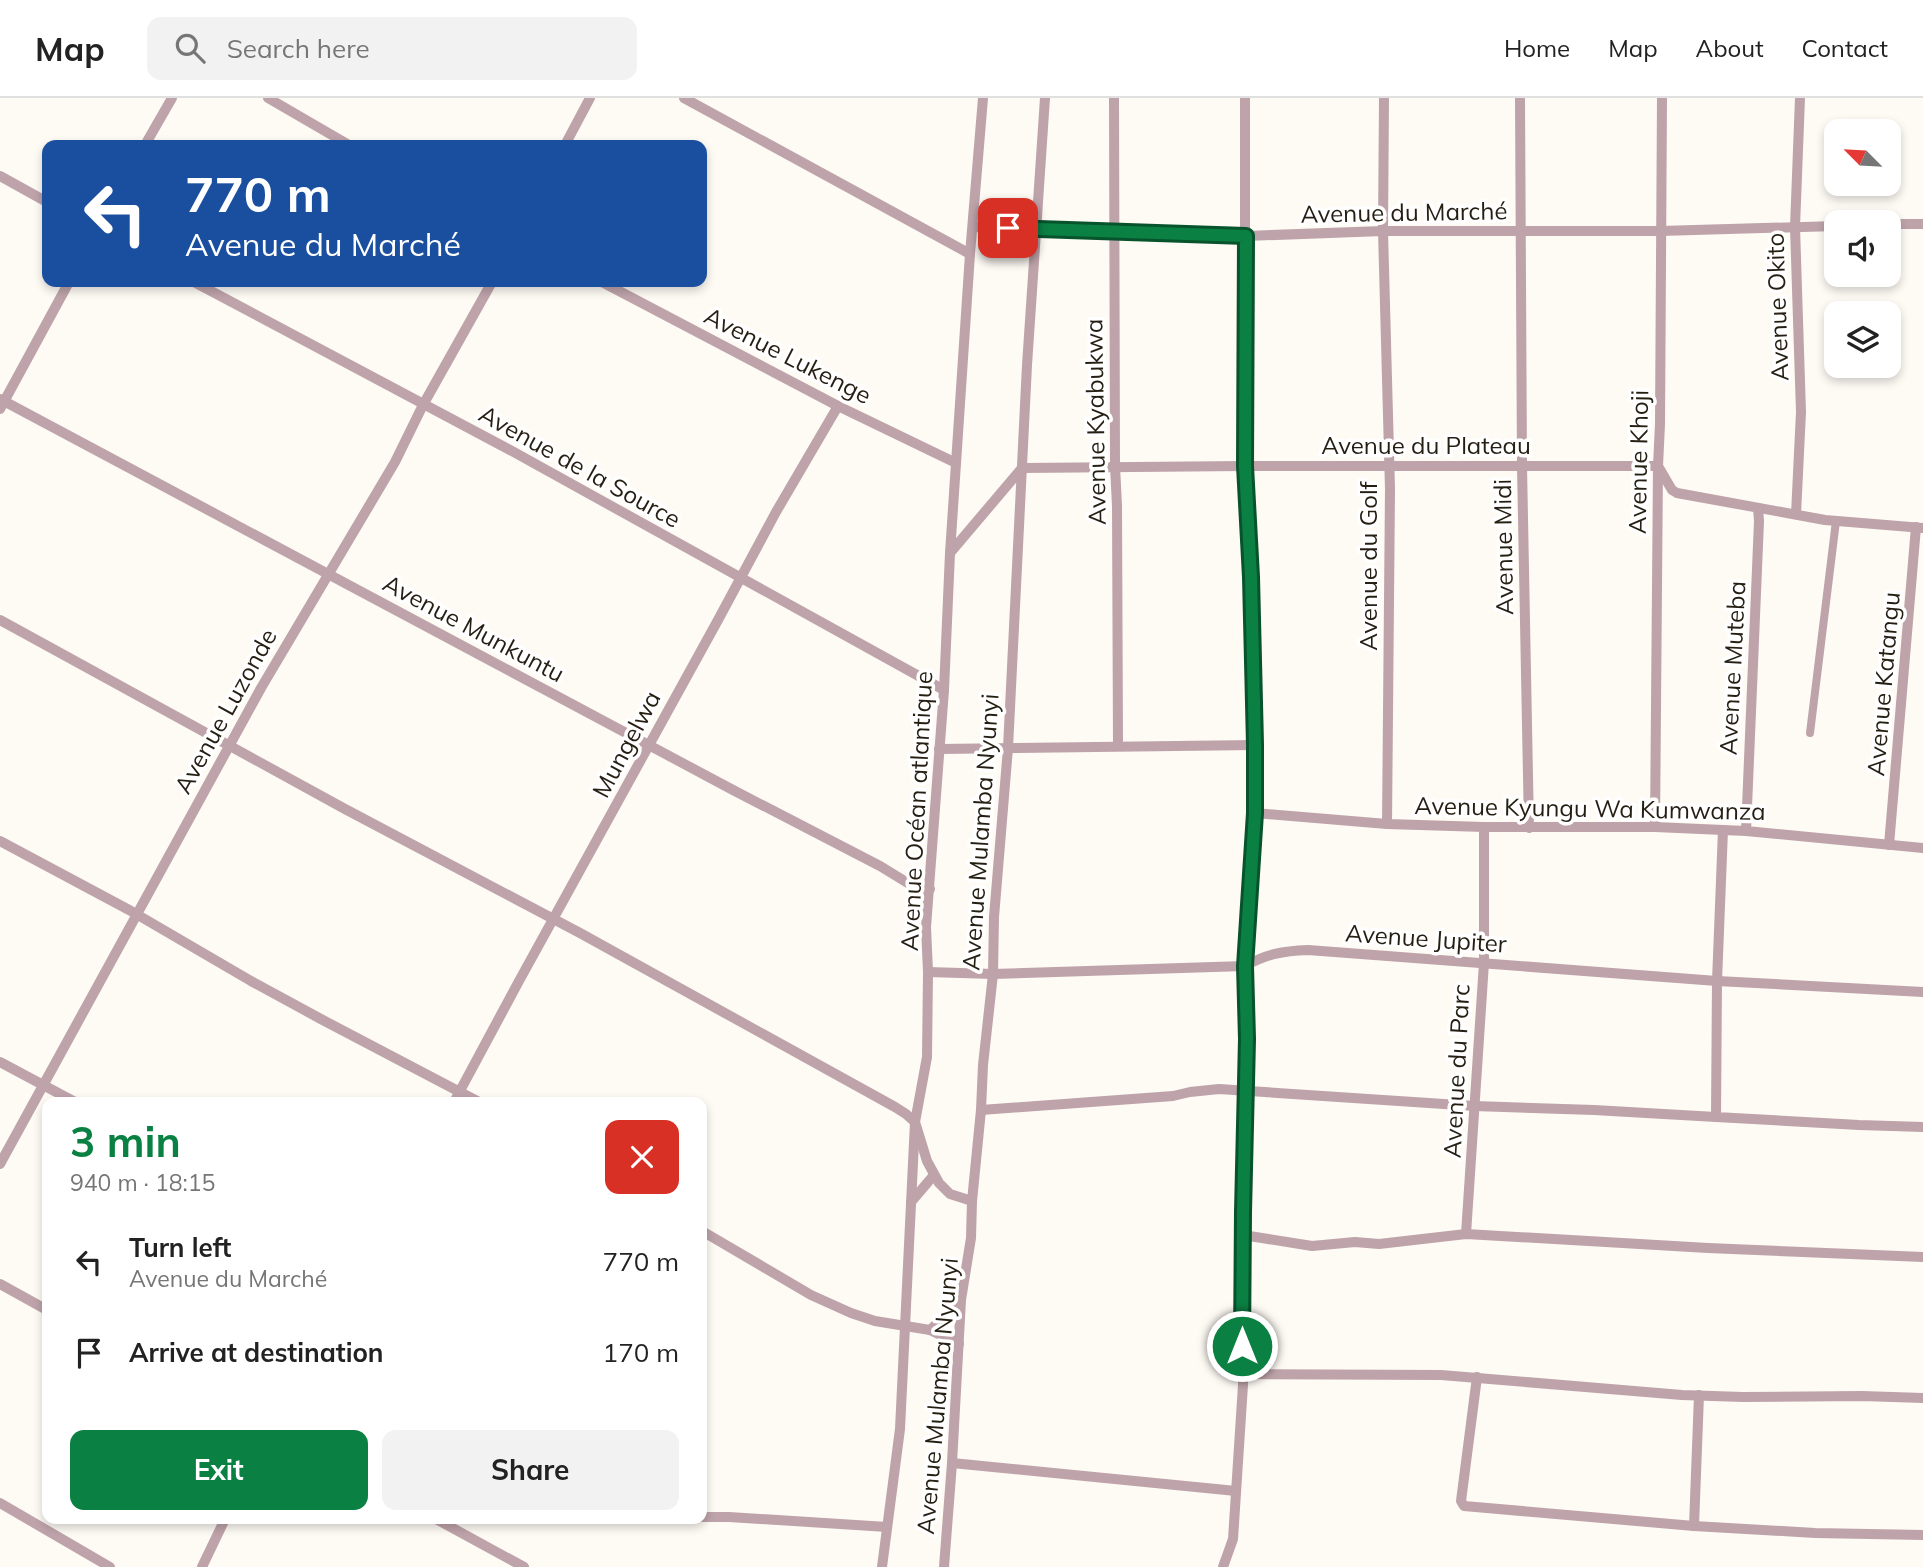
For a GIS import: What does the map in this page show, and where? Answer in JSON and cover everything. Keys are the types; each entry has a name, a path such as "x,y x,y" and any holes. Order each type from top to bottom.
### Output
{"street":[{"path":"148,140 172,98"},
{"path":"268,98 340,140"},
{"path":"568,140 590,98"},
{"path":"684,98 970,254"},
{"name":"Avenue Océan atlantique","path":"881,1567 900,1429 915,1122 927,1057 926,927 944,690 950,553 970,254 983,98"},
{"name":"Avenue Mulamba Nyunyi","path":"944,1567 961,1300 971,1238 983,1065 993,974 993,917 1007,748 1021,468 1045,98"},
{"name":"Avenue Kyabukwa","path":"1114,98 1118,746"},
{"path":"1223,1567 1233,1539 1242,1374 1247,1039 1245,966 1255,813 1251,577 1245,466 1245,98"},
{"name":"Avenue du Golf","path":"1384,98 1383,231 1389,466 1387,824"},
{"name":"Avenue Midi","path":"1520,98 1522,466 1529,828"},
{"name":"Avenue Khoji","path":"1655,827 1662,98"},
{"name":"Avenue Okito","path":"1796,514 1801,412 1795,227 1800,98"},
{"path":"0,176 42,199"},
{"path":"1901,224 1923,224"},
{"name":"Avenue du Marché","path":"972,227 1246,236 1383,231 1661,231 1824,226"},
{"path":"1,403 66,287"},
{"name":"Avenue de la Source","path":"203,287 510,450 944,690"},
{"name":"Avenue Luzonde","path":"0,1164 261,688 395,462 423,405 489,287"},
{"name":"Avenue Lukenge","path":"612,287 838,406 956,463"},
{"name":"Avenue Munkuntu","path":"1,403 880,866 916,888 930,889"},
{"name":"Mungelwa","path":"457,1097 789,488 838,406"},
{"path":"1658,466 1674,492 1836,521 1920,527"},
{"name":"Avenue du Plateau","path":"1021,468 1658,466"},
{"path":"950,553 1021,468"},
{"name":"Avenue Muteba","path":"1746,831 1758,508"},
{"path":"1810,733 1836,521"},
{"name":"Avenue Katangu","path":"1889,845 1920,527"},
{"path":"0,620 873,1094 915,1122 934,1175 950,1194 972,1201"},
{"path":"939,749 1255,745"},
{"name":"Avenue Kyungu Wa Kumwanza","path":"1255,813 1387,824 1529,828 1655,827 1746,831 1923,848"},
{"name":"Avenue du Parc","path":"1466,1234 1484,963 1484,827"},
{"path":"1716,1117 1717,981 1723,830"},
{"path":"0,841 137,914 251,981 470,1097"},
{"name":"Avenue Jupiter","path":"928,972 993,974 1245,966 1264,956 1284,951 1308,950 1717,981 1923,992"},
{"path":"0,1062 66,1097"},
{"path":"981,1110 1173,1096 1219,1089 1475,1106 1923,1127"},
{"path":"911,1202 934,1175"},
{"path":"707,1234 811,1295 851,1313 875,1321 930,1330 960,1344"},
{"path":"1243,1235 1312,1246 1354,1242 1379,1244 1466,1234 1923,1257"},
{"path":"0,1284 42,1307"},
{"path":"930,1330 961,1300"},
{"path":"1242,1374 1441,1375 1699,1395 1923,1398"},
{"path":"1477,1377 1461,1501 1464,1506 1693,1526 1815,1533 1923,1535"},
{"path":"1693,1526 1699,1395"},
{"path":"952,1463 1236,1491"},
{"path":"0,1503 110,1567"},
{"path":"707,1517 887,1527"},
{"path":"202,1567 223,1524"},
{"path":"445,1524 524,1567"}],"route":[{"path":"1008,228 1246,236 1245,466 1251,577 1255,813 1245,966 1247,1039 1242,1346"}]}
